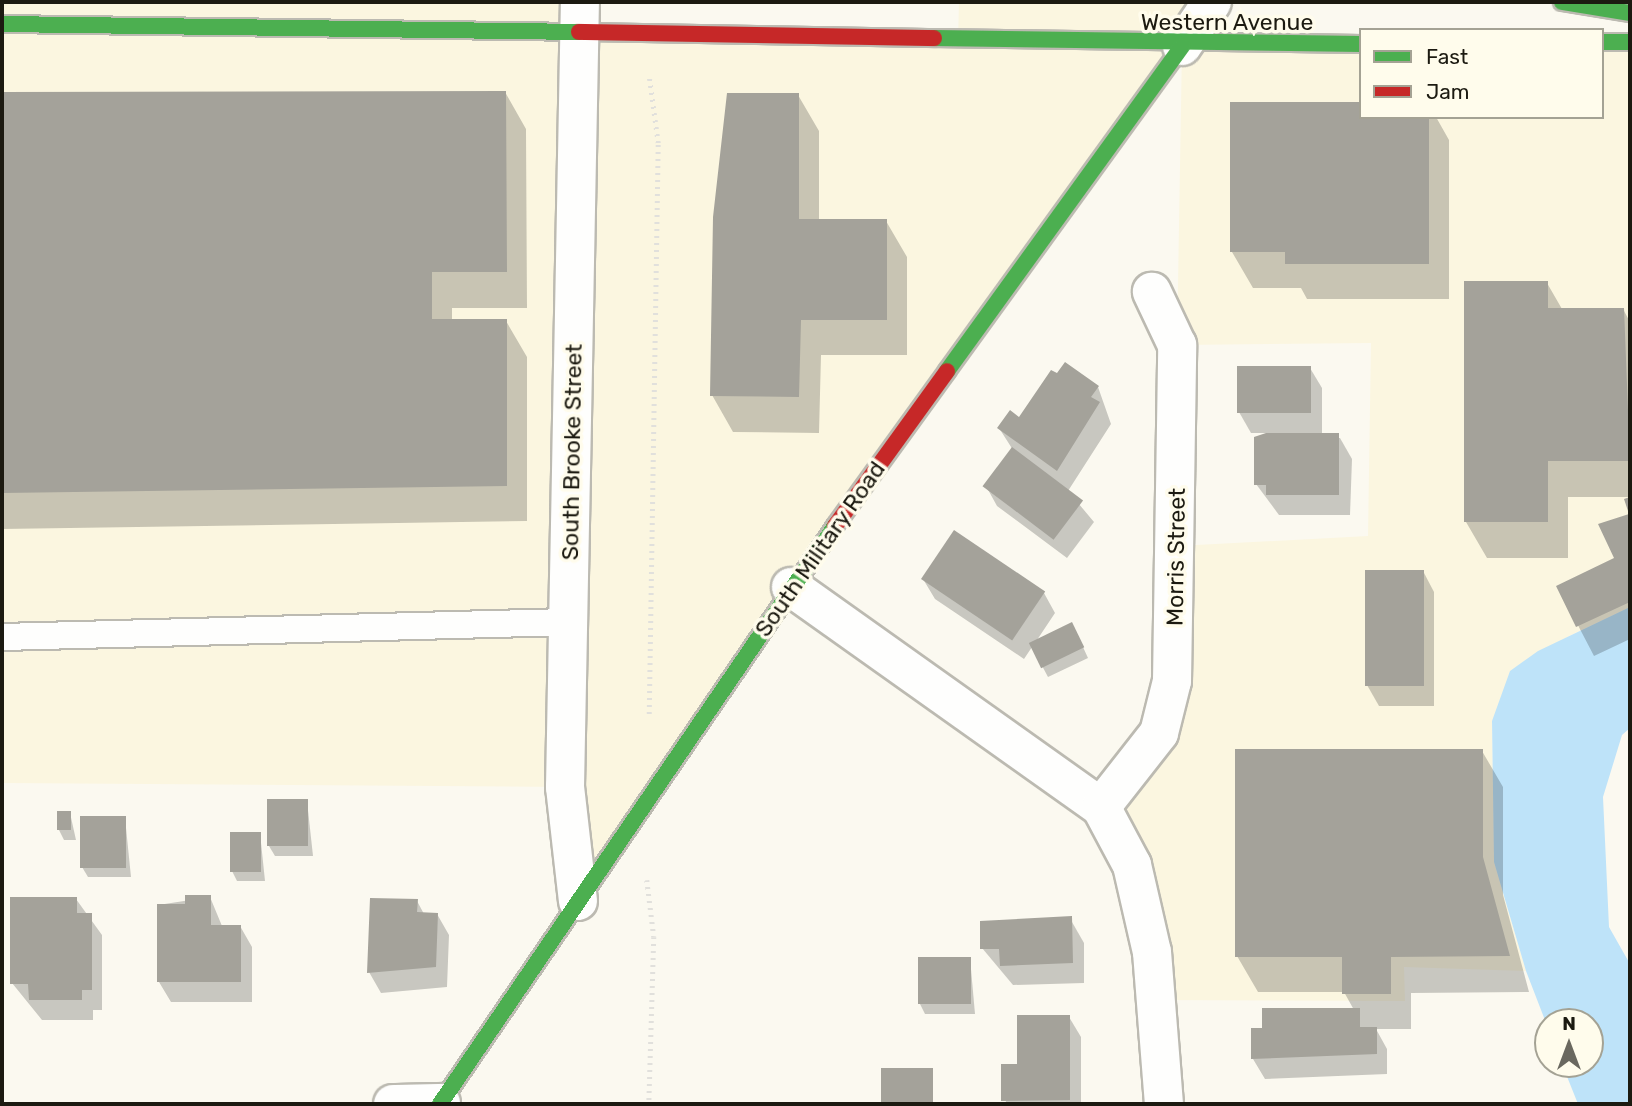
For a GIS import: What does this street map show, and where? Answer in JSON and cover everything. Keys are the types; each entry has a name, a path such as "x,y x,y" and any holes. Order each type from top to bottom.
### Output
{"main road":[{"path":"1562,2 1630,13"},
{"name":"Western Avenue","path":"2,24 580,18 649,34 1182,46 1359,44"},
{"path":"1604,42 1630,41"},
{"name":"South Military Road","path":"440,1104 791,587 1182,46"}],"street":[{"name":"South Military Road","path":"1182,46 1212,2"},
{"name":"South Brooke Street","path":"578,901 565,787 580,18"},
{"name":"Morris Street","path":"1101,807 1159,733 1172,681 1177,345 1152,292"},
{"path":"791,587 1101,807 1132,864 1152,952 1164,1104"},
{"path":"393,1104 440,1104"}],"lane":[{"path":"2,637 569,622"}],"path":[{"path":"649,34 650,101 658,143 649,722"},
{"path":"647,872 654,937 649,1104"}],"shaded area":[{"path":"2,2 580,2 580,33 958,40 959,2 1212,2 1183,45 1359,44 1359,119 1604,119 1604,42 1630,42 1630,607 1569,636 1492,721 1494,862 1526,971 1404,967 1405,1001 1159,1000 1101,807 1159,733 1177,546 1368,536 1371,343 1177,345 1182,47 578,901 565,787 2,783"}],"water":[{"path":"1630,607 1630,728 1622,735 1603,797 1609,927 1630,964 1630,1104 1578,1104 1568,1078 1604,1078 1604,1008 1540,1008 1526,971 1494,862 1492,721 1510,671 1538,651"}],"building":[{"path":"506,91 507,272 432,272 432,319 507,319 507,486 2,493 2,92"},
{"path":"727,93 799,93 799,219 887,219 887,320 801,320 799,397 710,396 713,217"},
{"path":"1230,102 1359,102 1359,119 1429,119 1429,264 1285,264 1285,252 1230,252"},
{"path":"1464,281 1548,281 1548,308 1624,308 1630,461 1548,461 1548,522 1464,522"},
{"path":"1065,362 1099,386 1091,397 1100,402 1057,471 997,428 1010,410 1019,417 1051,370 1057,373"},
{"path":"1237,366 1311,366 1311,413 1237,413"},
{"path":"1266,433 1339,433 1339,495 1266,495 1266,485 1254,485 1254,437"},
{"path":"1012,447 1083,501 1054,540 983,486"},
{"path":"1630,497 1630,602 1576,627 1556,586 1614,558 1598,524 1629,514 1624,499"},
{"path":"954,530 1045,592 1012,640 921,579"},
{"path":"1365,570 1424,570 1424,686 1365,686"},
{"path":"1072,622 1084,647 1041,668 1029,643"},
{"path":"1235,749 1483,749 1483,857 1510,956 1391,957 1391,994 1342,994 1342,957 1235,957"},
{"path":"267,799 308,799 308,846 267,846"},
{"path":"57,811 71,811 71,830 57,830"},
{"path":"80,816 126,816 126,868 80,868"},
{"path":"230,832 261,832 261,872 230,872"},
{"path":"185,895 211,895 211,925 241,925 241,982 157,982 157,904 185,904"},
{"path":"10,897 77,897 77,913 92,913 92,990 82,990 82,1000 29,1000 28,984 10,984"},
{"path":"370,898 418,899 417,912 438,913 436,967 367,973"},
{"path":"1072,916 1073,963 1000,966 999,949 980,949 980,921"},
{"path":"918,957 971,957 971,1004 918,1004"},
{"path":"1262,1008 1360,1008 1360,1027 1377,1027 1377,1054 1251,1059 1251,1028 1262,1028"},
{"path":"1017,1015 1070,1015 1070,1100 1001,1101 1001,1064 1017,1064"},
{"path":"881,1068 933,1068 933,1104 881,1104"}],"traffic: fast":[{"path":"1562,2 1630,13"},
{"path":"2,24 579,32"},
{"path":"934,38 1359,44"},
{"path":"1604,42 1630,42"},
{"path":"947,371 1182,46"},
{"path":"440,1104 835,526"}],"traffic: jam":[{"path":"579,32 934,38"},
{"path":"835,526 947,371"}]}
